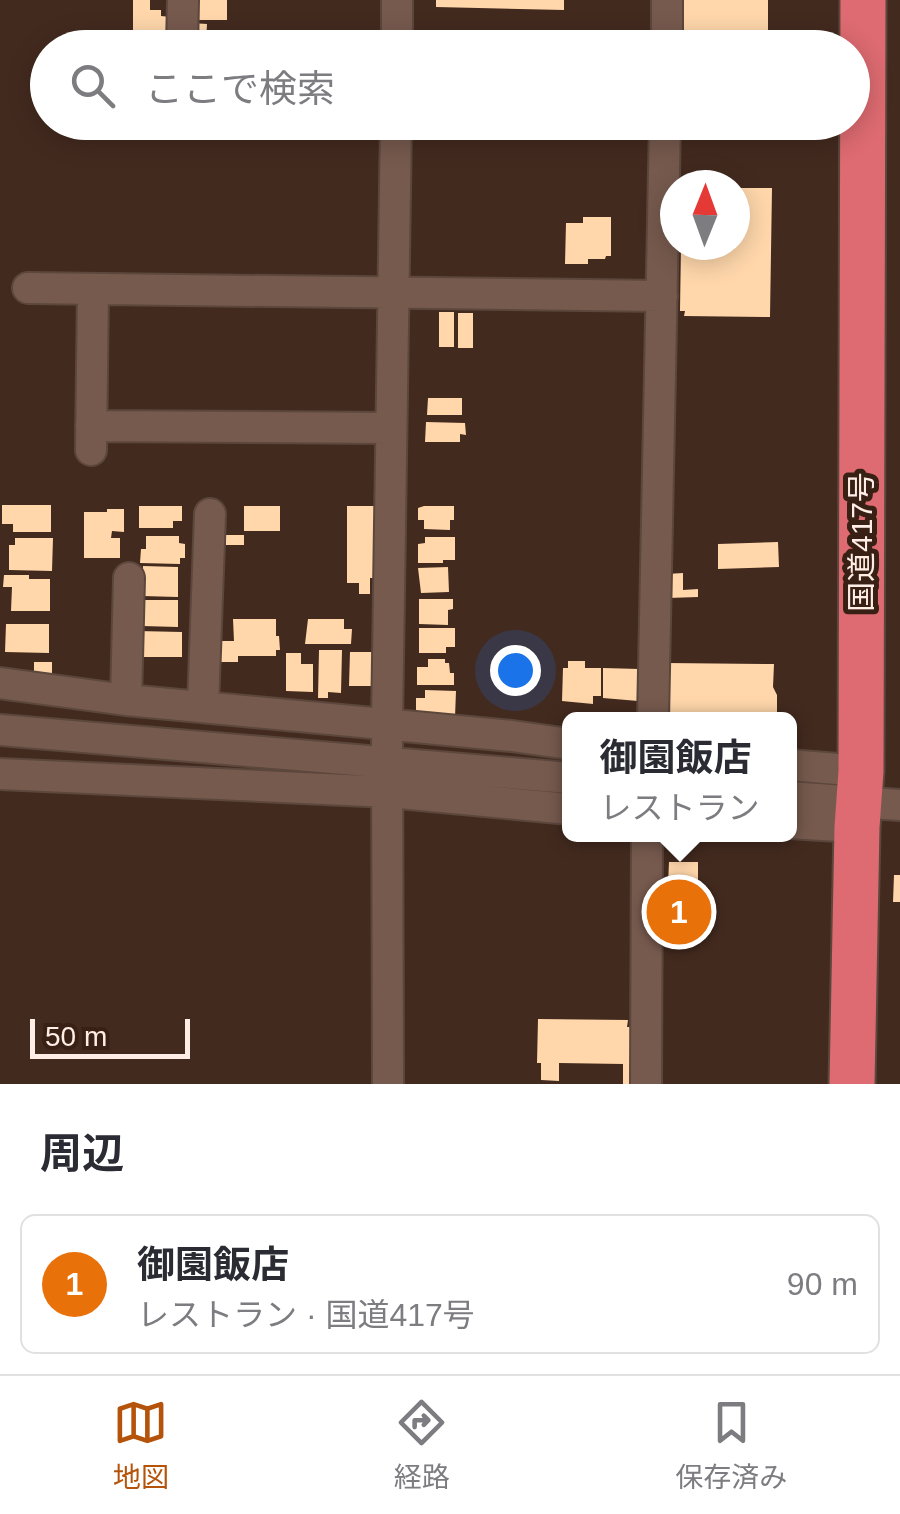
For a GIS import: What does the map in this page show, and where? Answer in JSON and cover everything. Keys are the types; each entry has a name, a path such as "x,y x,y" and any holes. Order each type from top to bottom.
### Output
{"highway":[{"name":"国道417号","path":"861,30 863,0"},
{"name":"国道417号","path":"852,1084 869,802 859,140"}],"street":[{"path":"182,30 183,0"},
{"path":"397,30 398,0"},
{"path":"666,30 667,0"},
{"path":"388,1084 396,140"},
{"path":"653,712 665,140"},
{"path":"28,288 662,296"},
{"path":"92,289 91,438 392,428"},
{"path":"203,706 210,514"},
{"path":"126,700 129,578"},
{"path":"0,684 562,743"},
{"path":"0,730 388,777 562,808"},
{"path":"797,770 869,802"},
{"path":"0,774 562,778"},
{"path":"797,798 869,802"},
{"path":"797,821 869,802"},
{"path":"646,842 646,1084"}],"building":[{"path":"133,0 150,0 150,10 161,10 161,16 171,17 171,30 133,30"},
{"path":"191,0 227,0 227,20 191,20"},
{"path":"436,0 564,0 564,10 436,7"},
{"path":"679,0 768,0 768,30 678,30"},
{"path":"191,23 207,24 207,30 190,30"},
{"path":"750,188 772,188 770,317 684,316 685,311 680,311 681,260 750,260"},
{"path":"583,217 611,217 611,256 588,259 588,264 565,264 566,223 583,223"},
{"path":"439,312 454,312 454,347 439,347"},
{"path":"458,313 473,313 473,348 458,348"},
{"path":"428,398 462,398 462,415 427,415"},
{"path":"426,422 465,423 466,435 460,434 460,442 425,442"},
{"path":"2,505 51,505 51,532 13,532 13,524 2,524"},
{"path":"139,506 182,506 182,521 173,521 173,528 139,528"},
{"path":"244,506 280,506 280,531 244,531"},
{"path":"347,506 381,506 382,578 370,578 370,594 359,594 359,583 347,583"},
{"path":"454,506 450,530 424,529 424,520 418,520 418,508"},
{"path":"124,509 124,532 112,531 111,538 120,538 120,558 84,558 84,512"},
{"path":"226,535 244,535 244,545 226,545"},
{"path":"146,536 179,536 179,543 185,544 185,558 180,558 180,564 140,563"},
{"path":"425,537 455,537 455,560 418,563 418,544 425,543"},
{"path":"15,538 53,538 52,571 9,570 9,545 15,545"},
{"path":"778,542 779,567 718,569 718,544"},
{"path":"143,566 178,567 178,597 142,596"},
{"path":"448,567 449,592 421,593 418,568"},
{"path":"683,573 683,590 698,589 698,597 668,598 667,574"},
{"path":"4,575 50,579 50,611 11,611 12,587 3,587"},
{"path":"419,599 453,599 448,625 419,624"},
{"path":"142,600 178,600 178,627 142,626"},
{"path":"233,619 276,619 280,650 276,650 276,656 238,656 238,662 219,662 219,641 234,641"},
{"path":"308,619 344,619 344,629 352,629 351,644 305,644"},
{"path":"6,624 49,624 49,653 5,652"},
{"path":"419,628 455,628 455,647 446,647 446,653 419,653"},
{"path":"137,631 182,632 182,657 136,657"},
{"path":"319,650 342,650 341,693 328,692 328,698 318,698"},
{"path":"350,652 375,652 371,686 349,686"},
{"path":"286,653 301,653 301,664 313,664 313,692 286,691"},
{"path":"428,659 445,659 449,663 454,685 417,685 417,667 428,667"},
{"path":"568,661 585,661 585,668 601,668 601,696 593,696 593,704 562,701 563,668 568,668"},
{"path":"34,662 52,662 52,680 34,680"},
{"path":"666,663 774,664 777,712 666,712"},
{"path":"603,668 639,669 638,701 603,698"},
{"path":"425,690 456,691 455,717 416,717 416,698 425,698"},
{"path":"669,862 698,862 698,889 672,888 672,922 661,922 661,884 668,884"},
{"path":"894,875 900,875 900,902 893,902"},
{"path":"538,1019 628,1020 627,1027 636,1027 633,1084 623,1084 623,1064 559,1063 559,1081 541,1080 541,1063 537,1063"}],"place":[{"name":"御園飯店","path":"679,912"}]}
